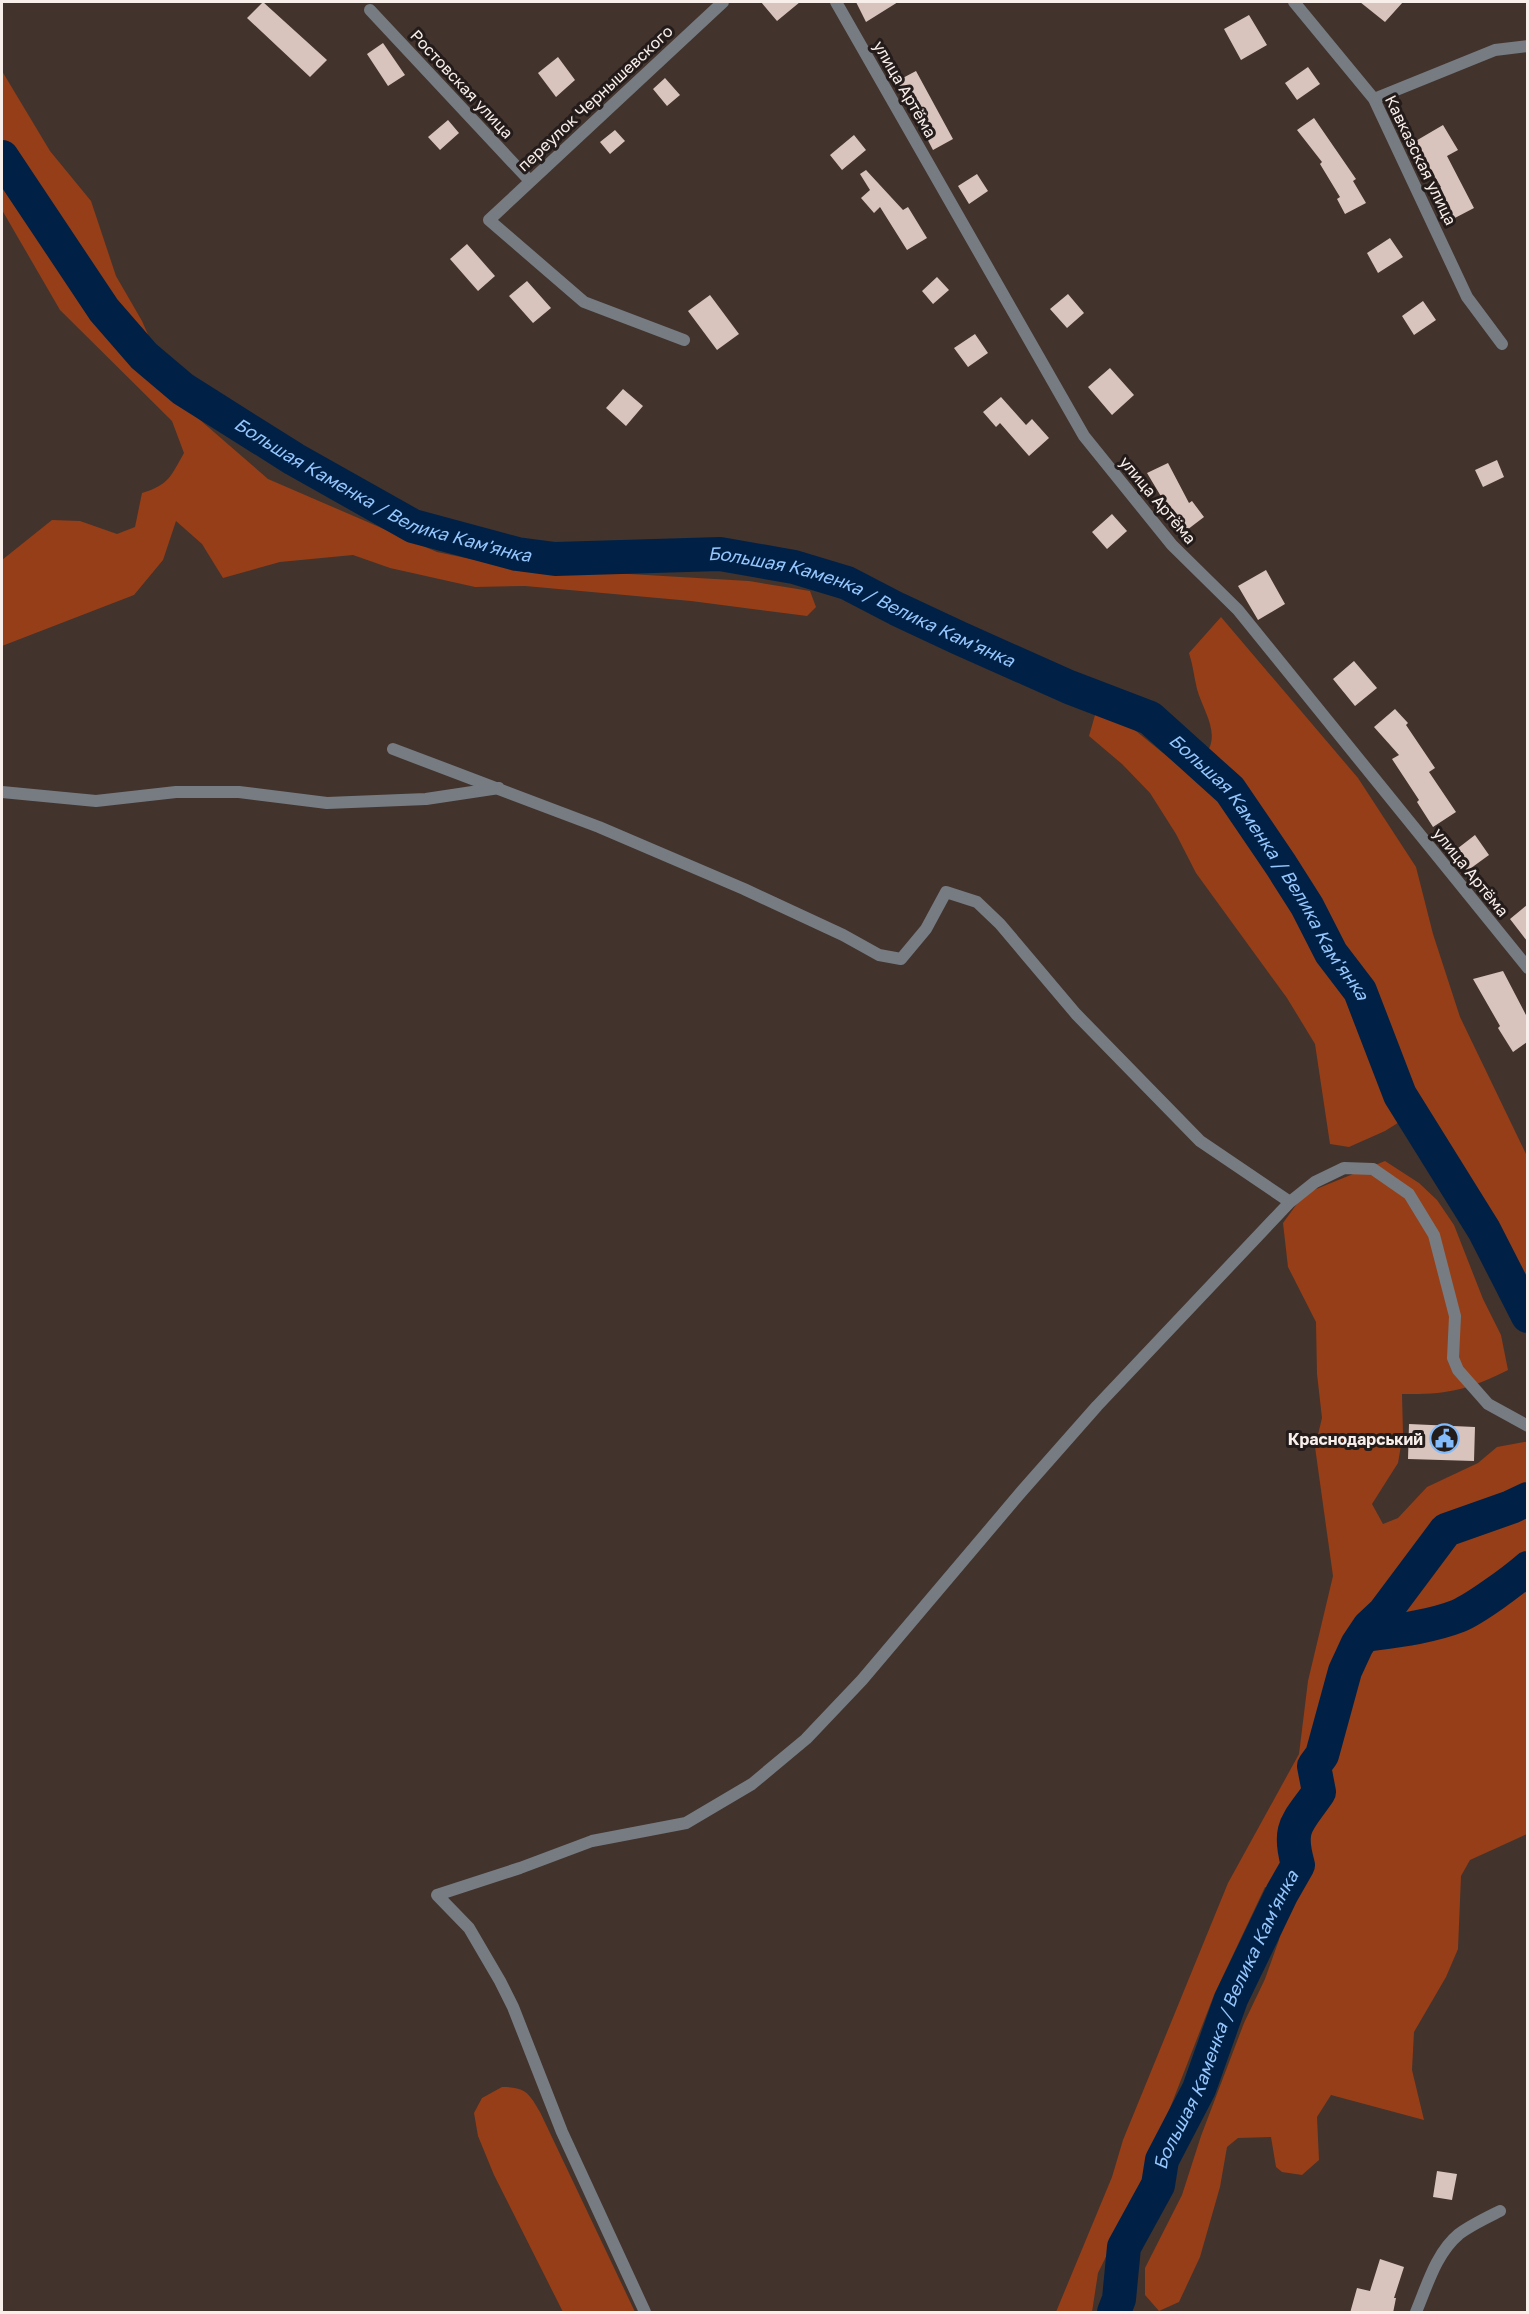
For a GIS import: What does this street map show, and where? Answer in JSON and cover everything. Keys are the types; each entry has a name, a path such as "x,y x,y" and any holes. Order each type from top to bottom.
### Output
{"street":[{"name":"переулок Чернышевского","path":"684,340 584,302 489,219 723,2"},
{"name":"улица Артёма","path":"836,2 1084,436 1172,544 1238,610 1527,968"},
{"name":"Кавказская улица","path":"1294,2 1374,99 1467,297 1502,344"},
{"name":"Ростовская улица","path":"370,10 530,182"},
{"path":"1374,99 1496,50 1527,46"},
{"path":"393,749 599,827 744,889 843,935 879,955 901,959 926,929 946,892 977,902 1000,924 1076,1014 1200,1141 1290,1202"},
{"path":"2,792 96,801 176,792 239,792 327,803 426,799 500,788"},
{"path":"645,2313 562,2132 513,2007 469,1928 437,1895 520,1868 592,1841 686,1822 752,1784 806,1739 862,1680 1097,1406 1290,1202 1314,1182 1344,1168 1373,1169 1409,1194 1434,1235 1455,1316 1454,1358 1458,1370 1488,1404 1527,1426"},
{"path":"1416,2313 1438,2261 1450,2242 1461,2233 1500,2211"}],"shaded area":[{"path":"2,71 50,151 91,201 116,276 142,321 177,400 268,479 437,552 509,567 749,581 810,591 816,607 807,616 691,601 525,586 475,587 390,568 353,555 280,562 223,578 202,544 176,521 163,560 134,595 2,646 2,560 52,520 80,521 117,534 135,527 142,493 164,483 184,453 172,421 60,310 2,210"},
{"path":"1221,617 1358,778 1416,867 1433,934 1460,1017 1527,1156 1527,1285 1493,1217 1461,1183 1417,1111 1385,1131 1349,1147 1330,1144 1315,1044 1287,998 1196,873 1176,834 1150,793 1122,764 1089,736 1095,715 1115,714 1184,770 1199,763 1206,754 1212,738 1189,653"},
{"path":"1385,1161 1419,1183 1437,1200 1454,1225 1483,1299 1501,1335 1508,1370 1457,1390 1402,1394 1403,1434 1398,1463 1372,1504 1383,1524 1398,1518 1427,1487 1478,1463 1497,1447 1524,1442 1527,1442 1528,1499 1446,1530 1385,1613 1369,1627 1365,1635 1412,1628 1458,1616 1494,1594 1527,1568 1527,1834 1470,1860 1461,1876 1458,1949 1446,1977 1414,2032 1412,2070 1424,2120 1331,2095 1317,2117 1319,2160 1302,2175 1282,2172 1276,2167 1271,2137 1238,2138 1227,2147 1220,2187 1200,2257 1179,2302 1159,2311 1145,2295 1145,2268 1182,2195 1201,2136 1244,2023 1265,1979 1279,1940 1284,1908 1283,1890 1265,1887 1214,1995 1135,2198 1098,2273 1092,2312 1056,2312 1112,2177 1123,2140 1228,1883 1299,1754 1308,1681 1333,1576 1315,1447 1322,1418 1317,1374 1316,1322 1288,1267 1283,1223 1304,1194"},
{"path":"1527,1506 1527,1559 1463,1604 1410,1618 1391,1618 1421,1573 1439,1552 1459,1536"},
{"path":"502,2087 517,2088 526,2092 536,2105 635,2312 563,2312 494,2175 478,2136 474,2113 482,2098"}],"building":[{"path":"263,2 327,60 310,77 247,18"},
{"path":"761,2 800,2 777,21"},
{"path":"856,2 898,2 866,22"},
{"path":"1360,2 1403,2 1385,22"},
{"path":"1249,15 1267,45 1241,60 1224,29"},
{"path":"383,43 405,75 388,86 367,54"},
{"path":"558,57 575,80 556,97 538,73"},
{"path":"1308,67 1320,84 1297,100 1285,83"},
{"path":"916,71 953,139 933,150 897,81"},
{"path":"665,78 680,95 667,106 653,89"},
{"path":"1314,118 1356,179 1353,181 1366,203 1345,214 1337,199 1340,197 1320,164 1322,162 1297,130"},
{"path":"448,120 459,133 440,150 428,137"},
{"path":"1443,125 1458,150 1447,156 1474,208 1451,220 1435,190 1441,187 1414,142"},
{"path":"615,130 625,141 610,154 600,142"},
{"path":"854,135 866,150 842,170 830,155"},
{"path":"866,170 903,210 908,207 927,238 907,250 880,207 874,213 861,198 870,190 860,174"},
{"path":"977,174 988,191 969,204 958,186"},
{"path":"1390,238 1403,257 1378,273 1367,253"},
{"path":"467,244 495,276 478,291 450,259"},
{"path":"937,277 949,290 933,304 922,291"},
{"path":"527,281 551,308 533,323 509,296"},
{"path":"1068,294 1084,313 1067,328 1050,309"},
{"path":"710,295 739,334 717,350 688,311"},
{"path":"1423,301 1436,320 1414,335 1402,316"},
{"path":"975,334 988,353 968,367 954,348"},
{"path":"1110,368 1134,395 1112,415 1088,387"},
{"path":"623,389 643,406 626,426 606,408"},
{"path":"1001,397 1026,425 1032,419 1049,438 1029,456 1000,423 996,427 983,412"},
{"path":"1497,460 1504,477 1483,487 1475,470"},
{"path":"1168,463 1189,503 1192,501 1204,517 1183,533 1147,473"},
{"path":"1112,514 1127,531 1107,549 1092,532"},
{"path":"1266,570 1285,604 1258,620 1238,586"},
{"path":"1354,661 1377,688 1355,706 1333,679"},
{"path":"1395,709 1408,723 1406,725 1435,768 1429,772 1456,812 1433,827 1417,802 1419,800 1392,759 1399,755 1374,727"},
{"path":"1475,835 1489,855 1467,871 1453,852"},
{"path":"1527,905 1527,941 1510,919"},
{"path":"1503,971 1527,1017 1527,1042 1513,1052 1473,979"},
{"path":"1409,1424 1475,1427 1474,1461 1408,1459"},
{"path":"1437,2171 1457,2174 1452,2200 1433,2197"},
{"path":"1380,2259 1404,2267 1394,2298 1396,2298 1393,2313 1350,2313 1357,2288 1370,2291"}],"waterway":[{"name":"Большая Каменка / Велика Кам'янка","path":"2,157 104,310 144,356 183,389 294,459 413,526 517,554 555,559 720,554 794,567 847,583 959,638 1069,687 1150,718 1230,790 1307,906 1331,953 1360,991 1400,1095 1484,1230 1528,1316"},
{"name":"Большая Каменка / Велика Кам'янка","path":"1114,2312 1119,2299 1124,2247 1158,2185 1162,2160 1199,2089 1231,1999 1298,1865 1294,1842 1296,1825 1319,1792 1314,1766 1322,1755 1345,1671 1357,1645 1446,1530 1528,1499"},
{"path":"1365,1635 1424,1626 1458,1616 1494,1594 1528,1568"}],"place":[{"name":"Краснодарський","path":"1444,1439"}]}
